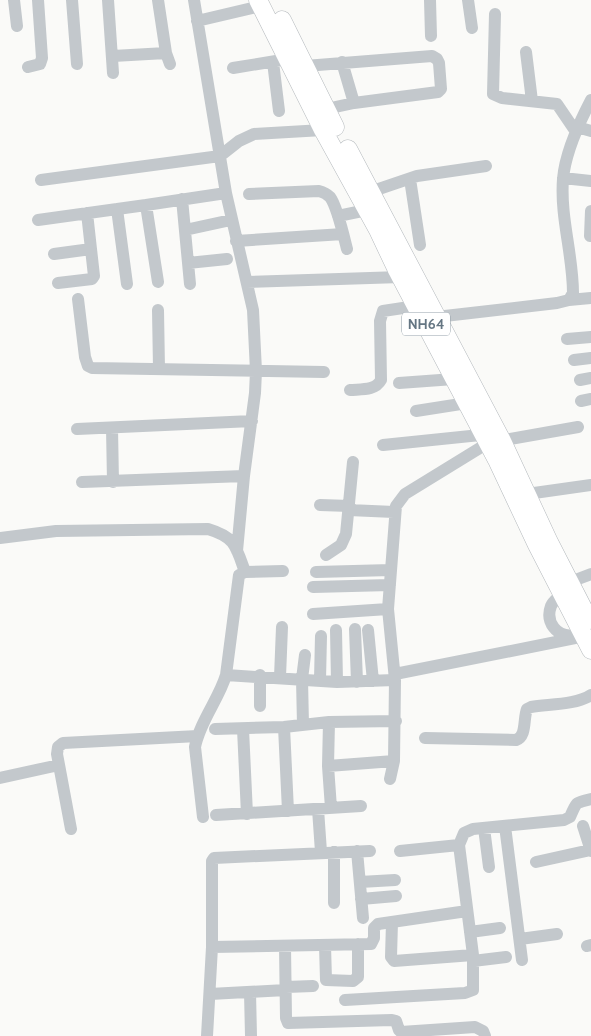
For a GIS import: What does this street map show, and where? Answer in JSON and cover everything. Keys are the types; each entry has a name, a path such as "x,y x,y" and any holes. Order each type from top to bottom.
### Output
{"highway":[{"name":"NH64","path":"264,2 281,60 436,317 588,635"},
{"name":"NH64","path":"264,2 305,66 401,277 454,379 467,403 493,438 529,498 566,588 586,601 588,635"}],"street":[{"path":"14,0 17,26"},
{"path":"28,67 40,64 42,58 38,0"},
{"path":"72,0 78,64"},
{"path":"108,0 114,72"},
{"path":"113,56 168,59 158,0"},
{"path":"194,0 231,220 248,282 253,310 256,371 237,551"},
{"path":"430,0 431,36"},
{"path":"468,0 472,28"},
{"path":"197,21 264,2"},
{"path":"495,14 493,94 502,98 557,104 576,129 591,131"},
{"path":"526,52 532,101"},
{"path":"305,66 432,56 439,63 441,88 439,91 354,103 326,109"},
{"path":"233,68 281,60 278,111"},
{"path":"342,62 354,103"},
{"path":"569,300 573,293 573,284 563,211 563,178 576,129 591,100"},
{"path":"41,180 220,156 239,141 254,134 323,130"},
{"path":"338,216 366,199 410,178 486,166"},
{"path":"410,178 420,245"},
{"path":"563,178 591,181"},
{"path":"249,194 319,191 330,198 338,216 347,249"},
{"path":"38,220 226,193"},
{"path":"182,199 190,284"},
{"path":"146,206 158,282"},
{"path":"117,209 127,284"},
{"path":"566,235 590,236 591,211"},
{"path":"58,283 92,279 94,276 87,213"},
{"path":"185,230 231,220"},
{"path":"236,241 343,234"},
{"path":"54,254 91,249"},
{"path":"188,263 227,259"},
{"path":"248,282 401,277"},
{"path":"436,317 591,298"},
{"path":"78,299 85,357 88,366 92,368 324,372"},
{"path":"350,390 371,388 378,385 381,380 380,321 383,311 416,306"},
{"path":"158,310 159,369"},
{"path":"567,339 591,336"},
{"path":"574,360 591,358"},
{"path":"399,383 454,379"},
{"path":"416,411 467,403"},
{"path":"77,429 252,421"},
{"path":"112,428 113,482"},
{"path":"383,445 493,438 578,428"},
{"path":"390,779 394,762 396,721 395,677 388,609 394,512 399,500 405,494 493,438"},
{"path":"326,555 344,541 350,508 353,462"},
{"path":"82,482 244,476"},
{"path":"529,498 591,485"},
{"path":"529,498 591,492"},
{"path":"320,505 394,512"},
{"path":"0,538 56,530 208,529 222,533 230,539 245,572"},
{"path":"316,572 391,570"},
{"path":"203,817 195,751 198,736 222,687 226,674 237,581 239,575 245,572 283,572"},
{"path":"566,588 591,574"},
{"path":"313,587 390,585"},
{"path":"313,614 388,609"},
{"path":"280,677 282,627"},
{"path":"336,630 336,682"},
{"path":"357,682 362,630 373,681"},
{"path":"226,674 302,678 336,682 373,681 588,635"},
{"path":"320,680 321,636"},
{"path":"303,725 302,678 305,655"},
{"path":"260,676 260,706"},
{"path":"425,738 516,740 523,734 528,709 531,707 572,701 591,695"},
{"path":"215,729 284,727 329,722 396,721"},
{"path":"320,852 328,766 329,722"},
{"path":"284,727 288,811"},
{"path":"243,729 247,814"},
{"path":"71,829 57,754 58,747 63,743 198,736"},
{"path":"328,766 394,762"},
{"path":"0,778 59,765"},
{"path":"345,1000 470,992 473,990 473,958 459,845 460,838 464,833 473,829 564,820 570,817 574,805 591,799"},
{"path":"216,815 361,806"},
{"path":"505,826 522,960"},
{"path":"536,862 590,850 583,826"},
{"path":"484,828 489,867"},
{"path":"400,851 459,845"},
{"path":"207,1036 212,947 212,861 214,858 363,851 360,882 363,918"},
{"path":"334,852 334,902"},
{"path":"360,882 395,880"},
{"path":"361,899 396,896"},
{"path":"212,947 371,944 374,941 375,926 467,912"},
{"path":"392,922 391,957 394,961 506,957"},
{"path":"470,932 500,928"},
{"path":"520,939 557,934"},
{"path":"325,945 326,980 353,981 358,977 358,944"},
{"path":"285,946 286,1018 288,1023 392,1020 396,1021 399,1030 402,1032 476,1027 483,1031 485,1036"},
{"path":"210,994 313,986"},
{"path":"250,992 250,1036"}]}
